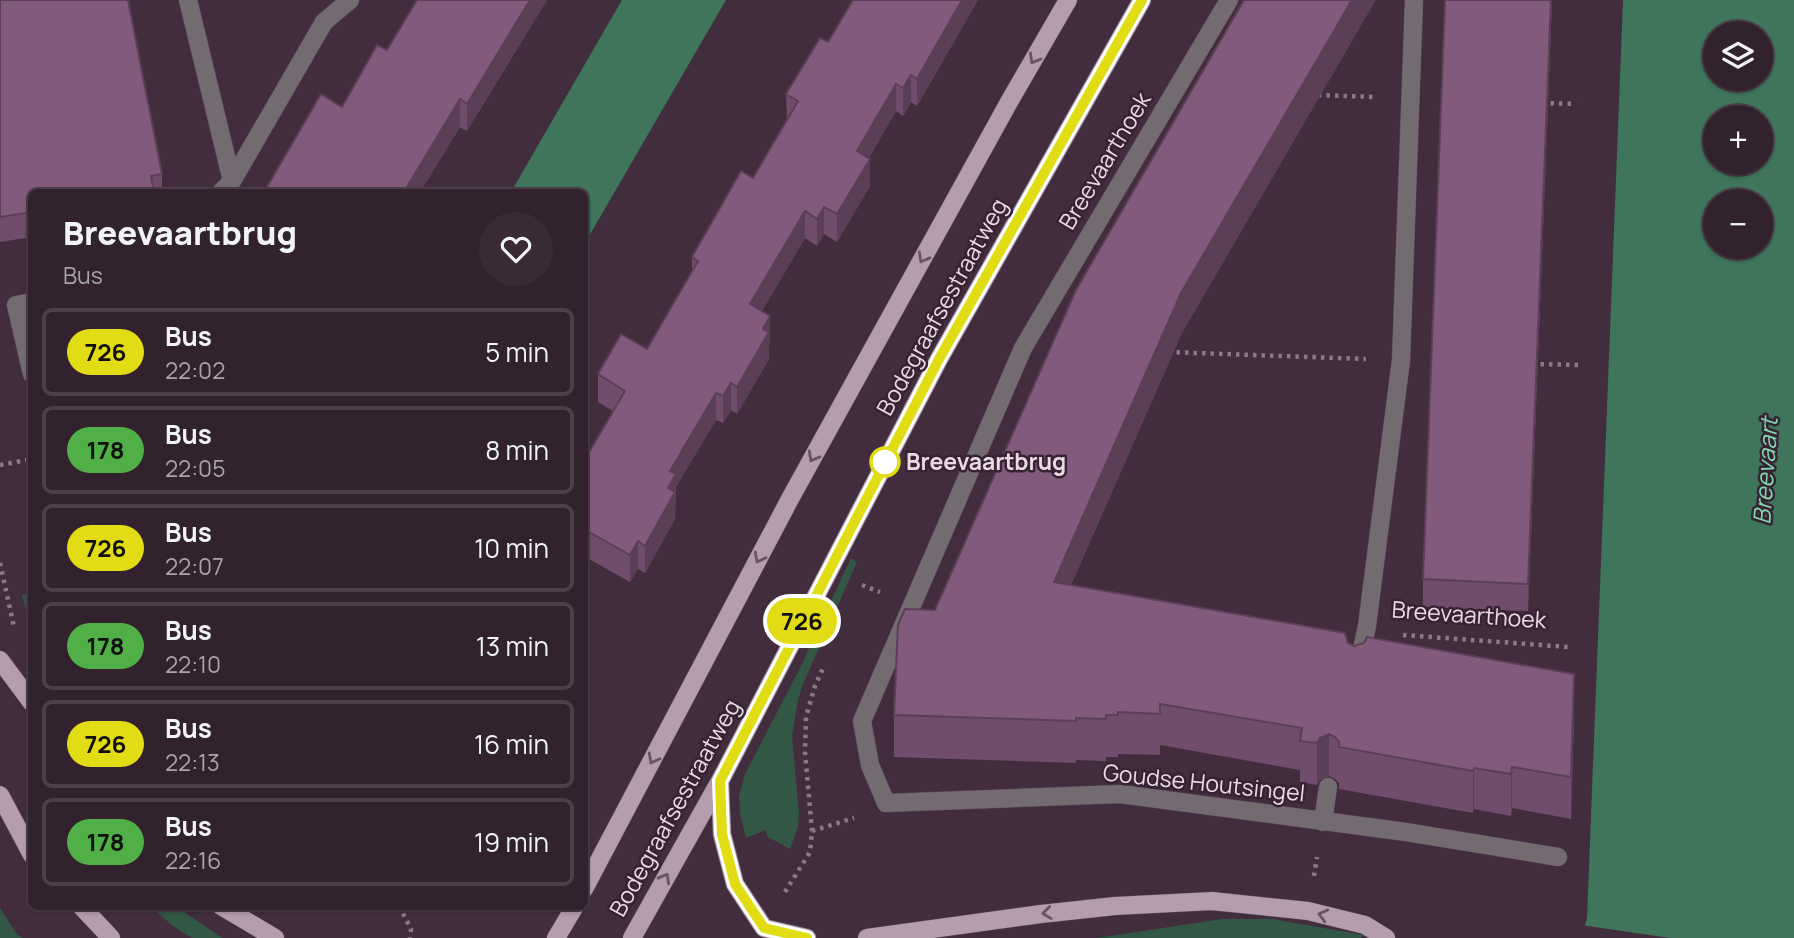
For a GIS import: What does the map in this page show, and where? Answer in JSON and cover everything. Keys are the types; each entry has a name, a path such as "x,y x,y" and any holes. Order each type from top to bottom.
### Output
{"main road":[{"name":"Bodegraafsestraatweg","path":"588,881 791,497 1068,0"},
{"name":"Bodegraafsestraatweg","path":"632,938 720,781 939,359 1142,0"},
{"path":"0,660 28,698"},
{"path":"720,781 722,834 735,884 764,928 807,938"},
{"path":"0,795 28,848"},
{"path":"867,938 1115,906 1212,901 1308,911 1365,925 1386,938"},
{"path":"85,910 111,938"},
{"path":"228,910 275,938"},
{"name":"Bodegraafsestraatweg","path":"556,938 573,910"}],"street":[{"path":"188,0 227,187"},
{"path":"227,187 324,22 350,0"},
{"name":"Breevaarthoek","path":"911,605 1023,348 1229,0"},
{"name":"Breevaarthoek","path":"1356,677 1366,633 1401,360 1414,0"},
{"path":"28,303 16,305 28,357"},
{"name":"Goudse Houtsingel","path":"911,605 862,721 870,765 886,803 1120,794 1406,832 1558,857"},
{"path":"1323,822 1328,787"}],"path":[{"path":"1163,352 1401,360"},
{"path":"1524,363 1579,365"},
{"path":"0,465 28,460"},
{"path":"0,563 17,638"},
{"name":"Breevaarthoek","path":"1366,633 1569,647"},
{"path":"1308,911 1323,822"},
{"path":"401,910 411,929 410,938"}],"shaded area":[{"path":"851,558 857,562 798,700 792,736 799,814 798,827 790,849 768,837 765,830 746,838 739,796 745,774 800,668"},
{"path":"28,594 28,620 22,595"},
{"path":"0,908 16,933 22,938 0,938"},
{"path":"154,910 181,910 222,938 192,938"},
{"path":"1222,919 1272,919 1364,935 1360,938 1097,938"}],"water":[{"path":"622,0 726,0 588,238 588,189 513,189"},
{"name":"Breevaart","path":"1623,0 1794,0 1794,938 1581,938 1587,918"}],"pier":[{"path":"1581,925 1670,938 1577,938"}],"building":[{"path":"0,0 128,0 162,174 151,176 153,189 28,189 28,213 0,217"},
{"path":"417,0 530,0 467,104 460,99 406,189 266,189 321,94 342,107 377,45 387,50"},
{"path":"853,0 962,0 917,79 911,75 903,88 896,84 857,151 870,159 837,214 824,207 817,219 805,211 750,304 770,316 763,329 769,332 737,387 731,383 723,396 716,393 670,471 676,474 668,488 675,492 645,546 638,541 630,555 588,534 588,454 625,391 598,374 621,334 647,349 698,261 692,257 741,171 753,178 798,101 786,94 820,38 828,42"},
{"path":"1244,0 1352,0 1181,293 1054,582 1345,633 1348,643 1354,646 1364,643 1367,637 1574,674 1571,777 1512,767 1511,774 1474,768 1473,771 1339,747 1339,742 1329,734 1320,738 1317,743 1300,741 1302,728 1160,704 1160,714 1118,712 1118,715 1106,715 1106,719 1076,718 1076,721 894,715 898,625 905,609 935,610 1076,290"},
{"path":"1445,0 1551,0 1528,584 1423,579"}],"bus line":[{"name":"726","path":"807,938 764,928 735,884 722,834 720,781 939,359 1142,0"}],"place":[{"name":"Breevaartbrug","path":"885,462"}]}
